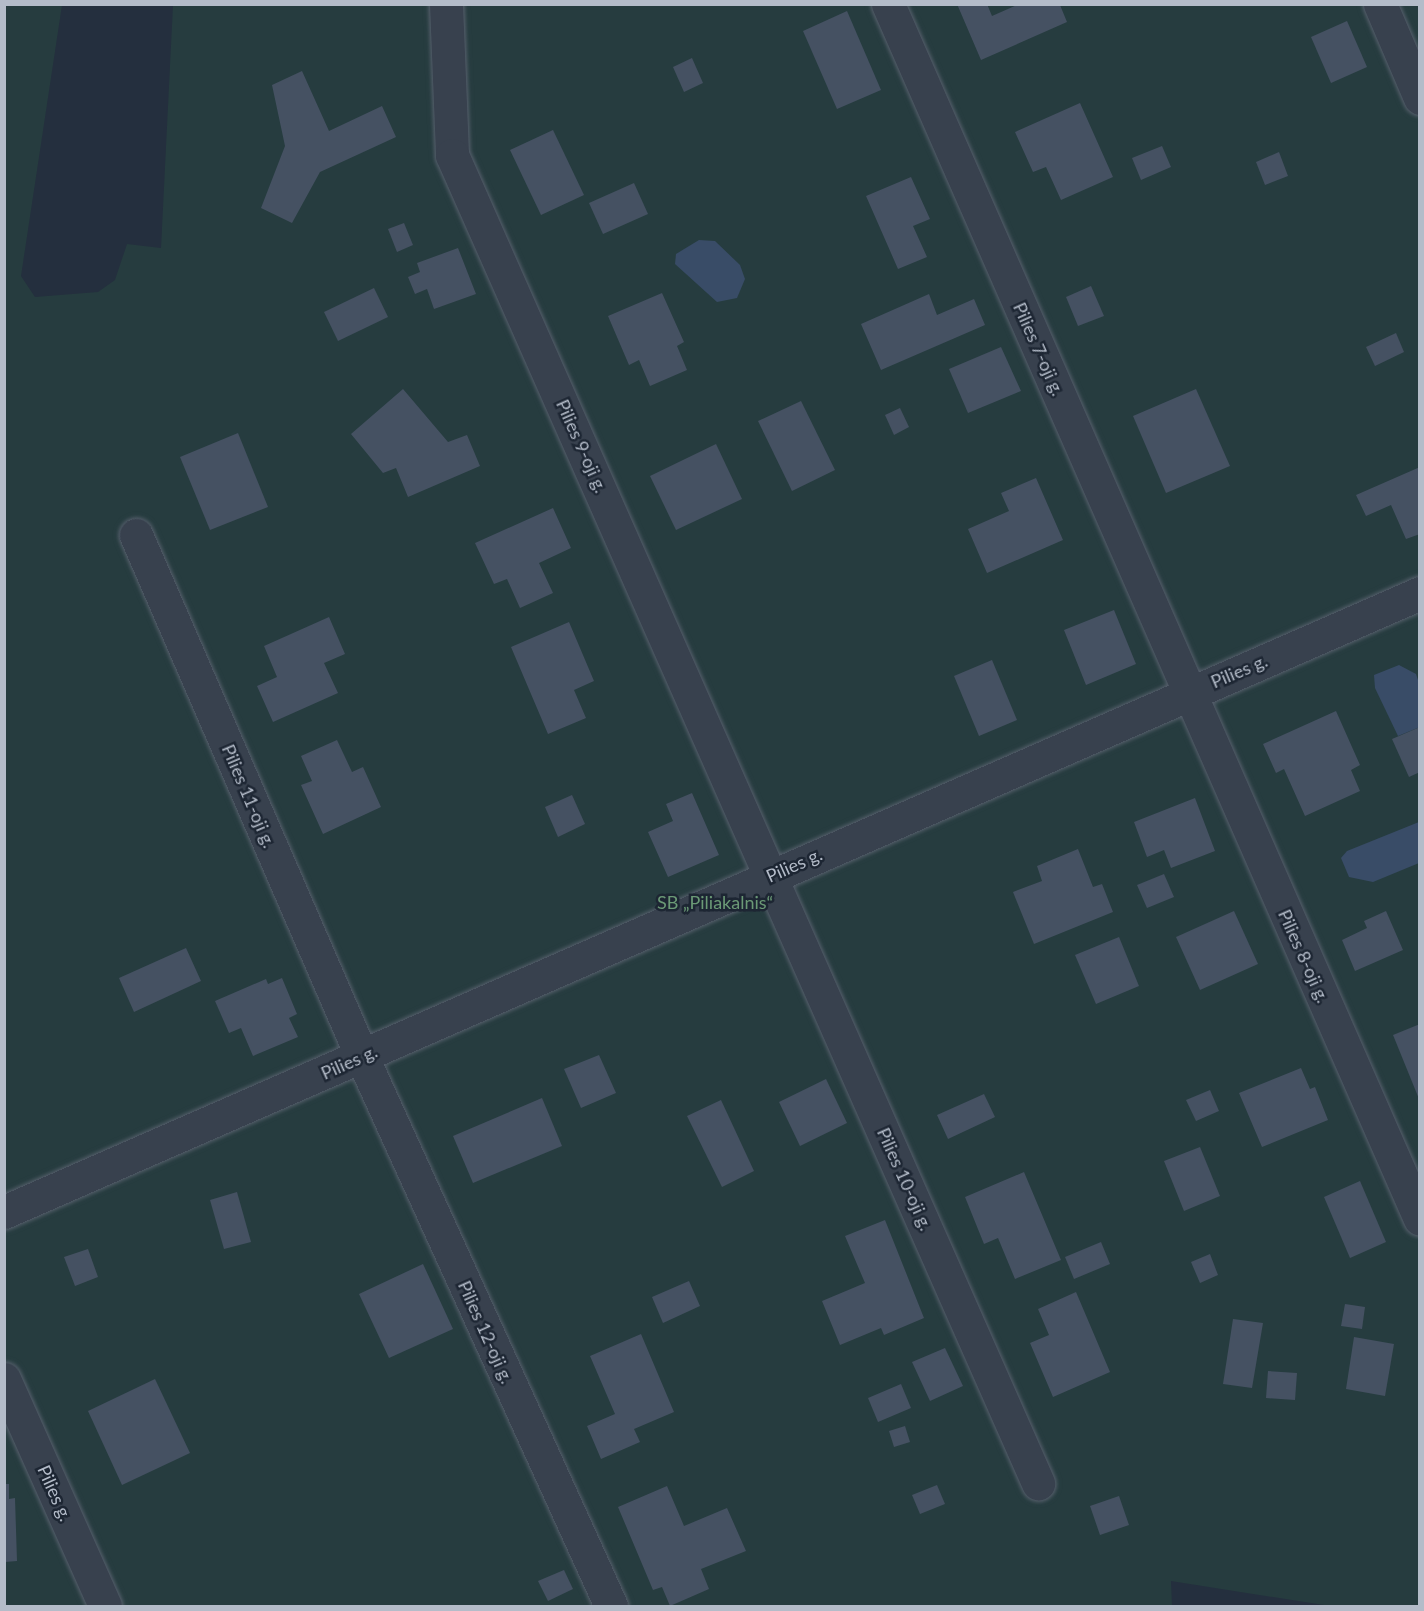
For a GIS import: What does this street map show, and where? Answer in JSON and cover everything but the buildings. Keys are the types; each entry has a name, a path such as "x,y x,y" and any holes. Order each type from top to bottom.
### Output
{"street":[{"name":"Pilies 9-oji g.","path":"446,4 452,155 772,874"},
{"name":"Pilies 7-oji g.","path":"888,4 1189,693"},
{"path":"1380,4 1419,98"},
{"name":"Pilies 11-oji g.","path":"136,535 362,1057"},
{"name":"Pilies g.","path":"4,1212 362,1057 772,874 1419,593"},
{"name":"Pilies 8-oji g.","path":"1189,693 1419,1220"},
{"name":"Pilies 10-oji g.","path":"772,874 1038,1484"},
{"name":"Pilies 12-oji g.","path":"362,1057 611,1606"},
{"name":"Pilies g.","path":"4,1379 105,1606"}],"green space":[{"name":"SB „Piliakalnis“","path":"5,5 62,5 21,276 35,297 98,292 115,280 127,244 161,248 173,5 1419,5 1419,1606 1330,1606 1171,1581 1172,1606 5,1606"}],"water":[{"path":"699,240 715,241 740,265 745,279 737,298 717,302 675,264 676,254"},
{"path":"1399,665 1416,674 1419,683 1420,727 1398,736 1375,688 1374,675"},
{"path":"1419,822 1419,863 1373,882 1349,877 1341,858 1347,851"}]}
